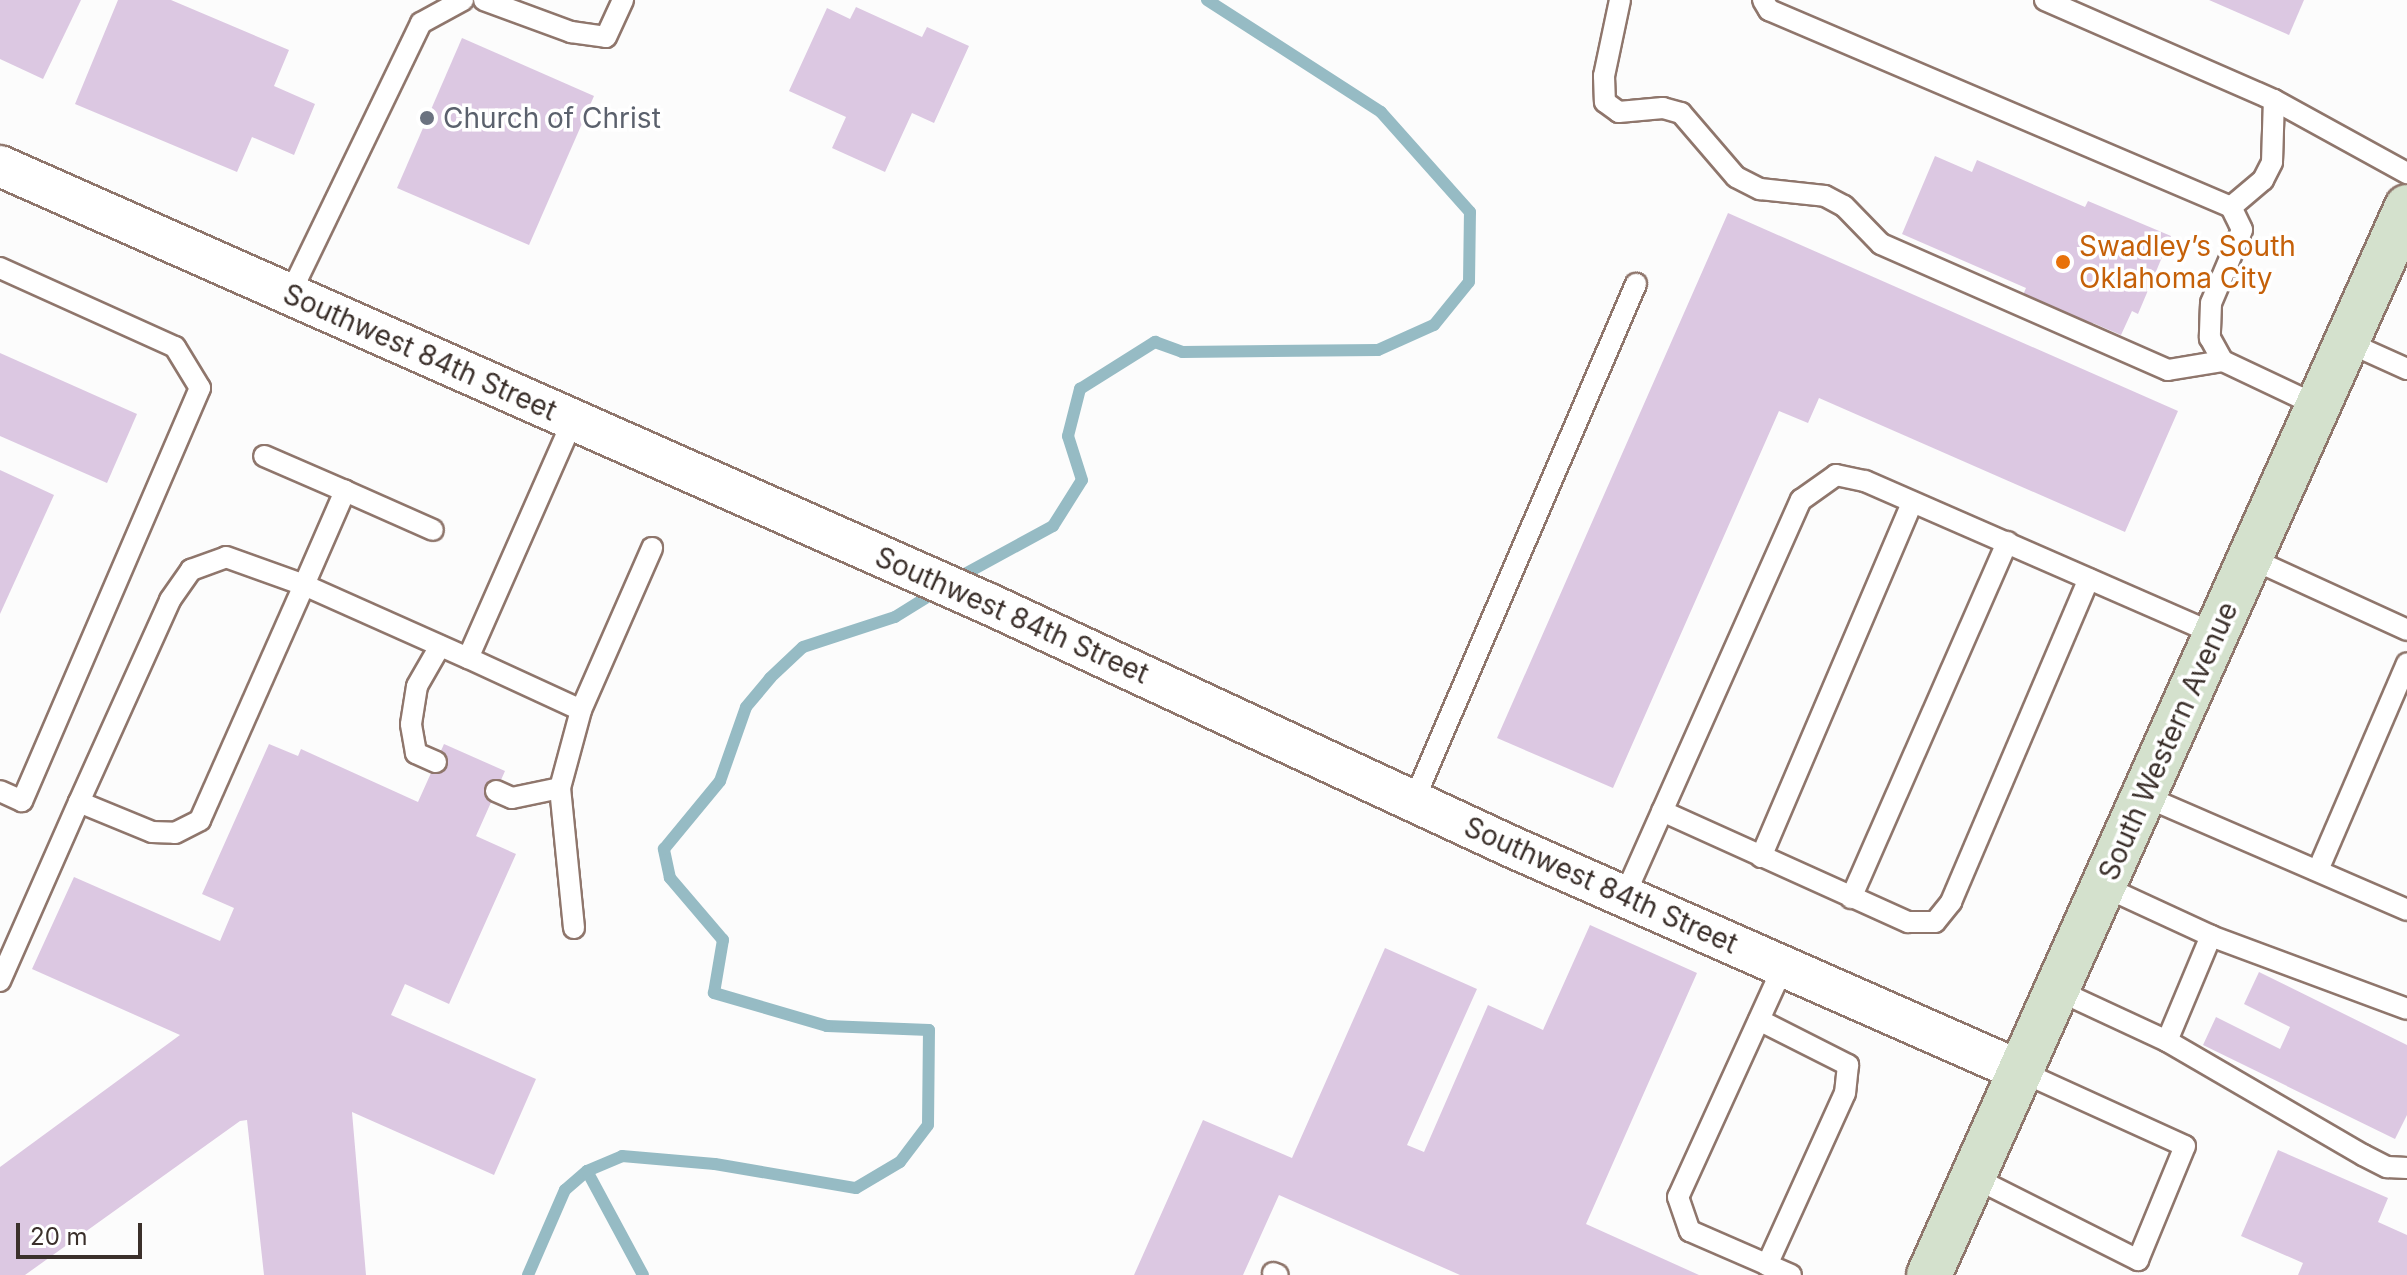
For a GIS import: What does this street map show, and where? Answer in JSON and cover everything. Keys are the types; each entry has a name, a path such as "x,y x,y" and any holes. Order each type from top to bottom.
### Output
{"main road":[{"name":"South Western Avenue","path":"1929,1275 2347,342 2396,263 2407,207"}],"street":[{"name":"Southwest 84th Street","path":"0,166 989,604 1624,897 2020,1071"}],"lane":[{"path":"290,294 421,23 463,0"},
{"path":"484,0 571,32 606,37 623,0"},
{"path":"1620,0 1604,76 1605,102 1619,112 1663,108 1681,113 1736,177 1760,189 1825,196 1844,206 1881,244 2168,370 2223,361 2318,406"},
{"path":"1763,0 1769,10 2231,207 2242,230 2211,303 2210,338 2223,361"},
{"path":"2045,0 2274,100 2407,173"},
{"path":"2231,207 2263,180 2272,162 2274,100"},
{"path":"0,268 175,347 200,388 22,801 0,791"},
{"path":"1414,800 1636,284"},
{"path":"2347,342 2407,369"},
{"path":"468,658 573,420"},
{"path":"264,456 433,530"},
{"path":"1624,897 1801,500 1836,475 2007,542 2216,634"},
{"path":"79,802 152,832 175,833 200,820 345,491"},
{"path":"1761,857 1912,503"},
{"path":"1851,898 2007,542"},
{"path":"574,928 560,788 581,710 652,548"},
{"path":"0,981 170,600 191,570 226,557 304,585 581,710"},
{"path":"2250,558 2407,630"},
{"path":"1662,811 1908,922 1935,922 1951,902 2089,579"},
{"path":"436,762 416,753 411,724 417,686 440,646"},
{"path":"2318,870 2407,663"},
{"path":"496,791 512,798 560,788"},
{"path":"2144,796 2407,910"},
{"path":"2103,886 2211,936 2407,1009"},
{"path":"2167,1041 2211,936"},
{"path":"1783,967 1678,1197 1690,1231 1791,1275"},
{"path":"2057,990 2167,1041 2363,1155 2387,1167 2407,1168"},
{"path":"1759,1020 1848,1065 1845,1093 1767,1265"},
{"path":"1973,1177 2138,1260 2185,1146 2020,1071"}],"building":[{"path":"0,0 81,0 43,79 0,59"},
{"path":"118,0 171,0 289,50 274,86 315,104 294,155 252,137 237,172 75,104"},
{"path":"2209,0 2304,0 2289,35"},
{"path":"856,7 922,37 927,27 969,46 934,123 912,113 885,172 832,148 846,117 789,91 827,8 850,19"},
{"path":"462,38 594,96 529,245 397,188"},
{"name":"Swadley’s South Oklahoma City","path":"1935,156 1972,172 1977,160 2085,207 2088,201 2171,236 2138,314 2132,311 2121,335 2093,323 2090,329 2023,295 2026,288 1902,234"},
{"path":"1728,213 2178,411 2125,532 1819,398 1808,423 1779,411 1613,788 1497,738"},
{"path":"0,353 137,414 107,483 0,436"},
{"path":"0,470 54,495 0,614"},
{"path":"269,744 298,756 301,749 418,802 444,744 505,771 476,836 516,854 449,1004 405,984 391,1015 536,1079 494,1175 352,1112 366,1275 264,1275 247,1120 240,1121 25,1275 0,1275 0,1167 180,1035 32,969 74,877 220,941 234,908 202,894"},
{"path":"1590,925 1697,973 1586,1224 1699,1275 1460,1275 1279,1195 1243,1275 1134,1275 1203,1120 1292,1158 1385,948 1477,989 1407,1145 1424,1152 1488,1005 1543,1030"},
{"path":"2259,972 2407,1045 2407,1115 2395,1139 2203,1045 2216,1017 2280,1049 2290,1027 2244,1004"},
{"path":"2278,1150 2388,1198 2378,1222 2407,1235 2407,1275 2298,1275 2303,1263 2241,1236"}],"waterway":[{"path":"952,581 1053,526 1082,480 1068,436 1080,389 1155,342 1182,352 1378,350 1434,325 1469,282 1470,212 1381,112 1207,0"},
{"path":"528,1275 565,1190 587,1171 622,1156 715,1164 856,1188 900,1162 928,1125 929,1030 827,1026 714,993 723,940 670,878 664,849 720,781 746,707 770,678 803,647 895,617 937,591"},
{"path":"587,1171 643,1275"}],"place":[{"name":"Church of Christ","path":"427,118"},
{"name":"Swadley’s South Oklahoma City","path":"2063,262"}]}
